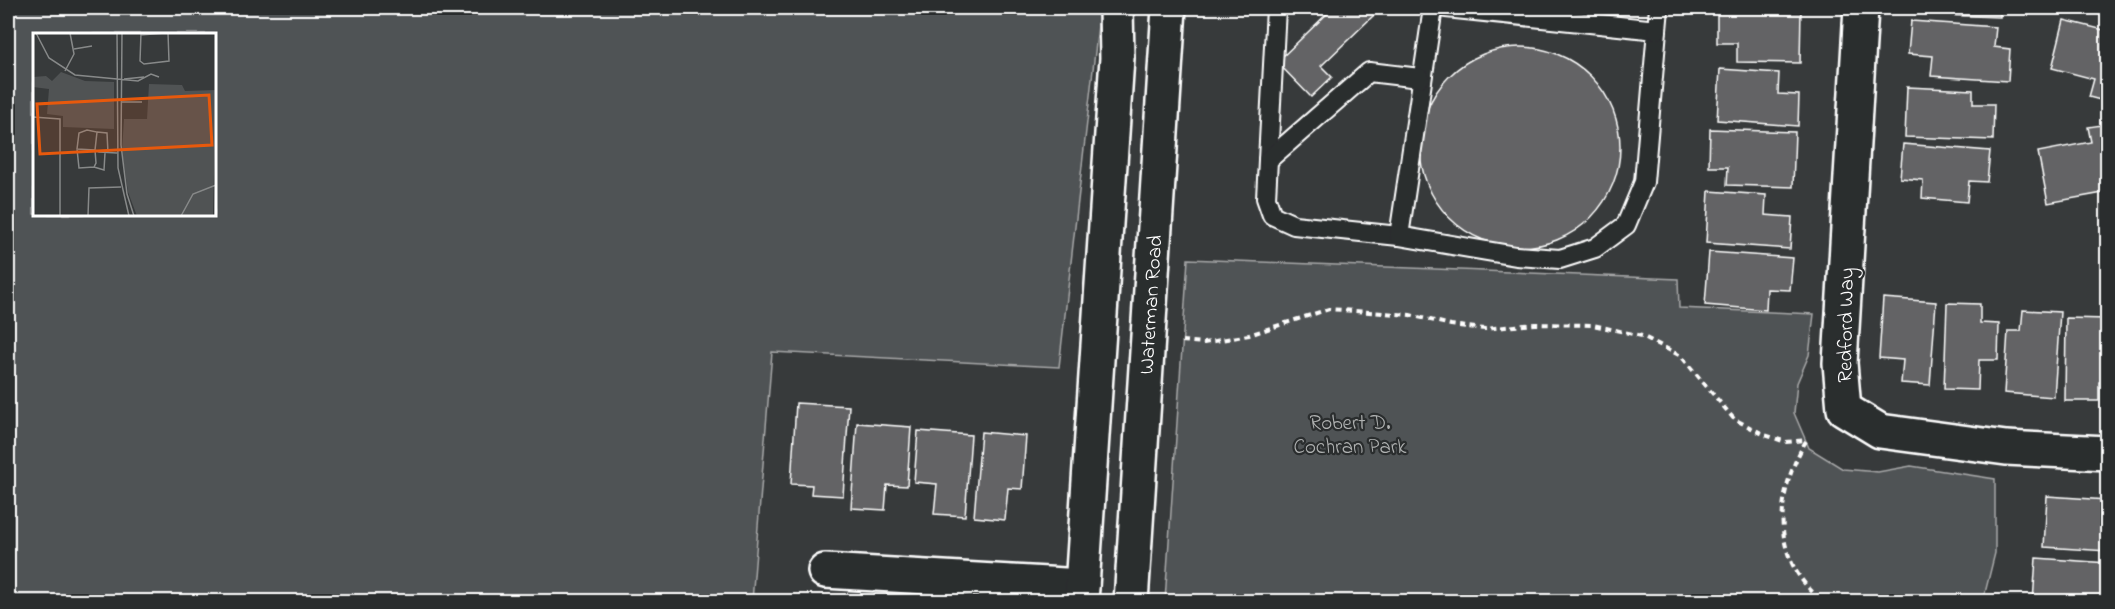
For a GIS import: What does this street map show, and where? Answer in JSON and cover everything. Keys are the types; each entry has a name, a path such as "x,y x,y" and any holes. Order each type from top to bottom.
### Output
{"street":[{"path":"825,571 1081,594 1117,58 1116,8"},
{"name":"Waterman Road","path":"1131,602 1169,8"},
{"name":"Redford Way","path":"1861,8 1840,363 1844,409 1880,431 2006,447 2108,453"}],"lane":[{"path":"1276,8 1266,198 1272,215 1294,225 1399,236 1516,256 1560,259 1595,248 1626,225 1644,182 1659,8"},
{"path":"1399,236 1420,78 1432,8"},
{"path":"1446,8 1657,30"},
{"path":"1268,160 1369,72 1420,78"}],"path":[{"path":"1182,341 1203,343 1250,335 1329,309 1410,315 1451,325 1485,329 1535,324 1593,326 1642,336 1681,356 1734,419 1765,435 1786,442 1806,441 1794,460 1787,485 1782,516 1785,549 1799,576 1824,602"}],"green space":[{"path":"8,8 1100,8 1059,367 772,352 752,601 8,601"},
{"name":"Robert D. Cochran Park","path":"1188,259 1678,279 1679,308 1814,314 1809,355 1797,383 1794,413 1809,448 1843,469 1878,472 1911,466 1995,479 1995,553 1983,601 1165,601"}],"building":[{"path":"1333,8 1368,8 1375,14 1321,66 1332,77 1311,97 1277,62"},
{"path":"1717,8 1801,9 1800,63 1737,62 1737,43 1717,43"},
{"path":"1915,8 2000,8 2000,17 1914,14"},
{"path":"2064,20 2108,31 2108,102 2089,97 2094,79 2052,68"},
{"path":"1911,21 1996,27 1994,47 2010,49 2008,81 1931,76 1933,56 1908,54"},
{"path":"1510,47 1530,47 1558,54 1591,76 1613,109 1620,137 1620,157 1613,185 1591,218 1558,240 1530,247 1510,247 1482,240 1464,230 1443,211 1424,176 1420,157 1420,137 1427,109 1437,91 1456,70 1491,51"},
{"path":"1720,69 1779,73 1778,94 1799,95 1798,126 1717,120"},
{"path":"1907,87 1973,90 1973,104 1994,104 1993,140 1905,137"},
{"path":"2108,124 2108,192 2048,203 2038,152 2091,142 2088,127"},
{"path":"1710,129 1795,132 1793,187 1727,185 1728,167 1709,167"},
{"path":"1903,144 1990,151 1987,182 1969,181 1967,202 1922,198 1923,180 1900,178"},
{"path":"1709,191 1766,195 1765,215 1792,217 1790,249 1706,243"},
{"path":"1709,252 1793,258 1790,290 1767,289 1766,310 1705,305"},
{"path":"1883,298 1936,302 1930,385 1901,383 1903,360 1879,358"},
{"path":"1947,303 1980,304 1980,323 1999,324 1998,360 1979,360 1978,390 1944,389"},
{"path":"2023,310 2060,312 2054,397 2004,393 2008,331 2021,331"},
{"path":"2066,318 2108,319 2108,383 2099,382 2099,401 2065,401"},
{"path":"796,403 849,406 843,496 811,494 812,485 791,484"},
{"path":"857,423 911,427 907,486 887,485 885,510 851,508"},
{"path":"918,431 971,435 965,516 934,514 937,484 914,482"},
{"path":"981,432 1026,436 1022,489 1008,488 1005,520 974,517"},
{"path":"2047,496 2107,500 2108,551 2044,547"},
{"path":"2036,558 2108,563 2108,602 2033,602"}]}
